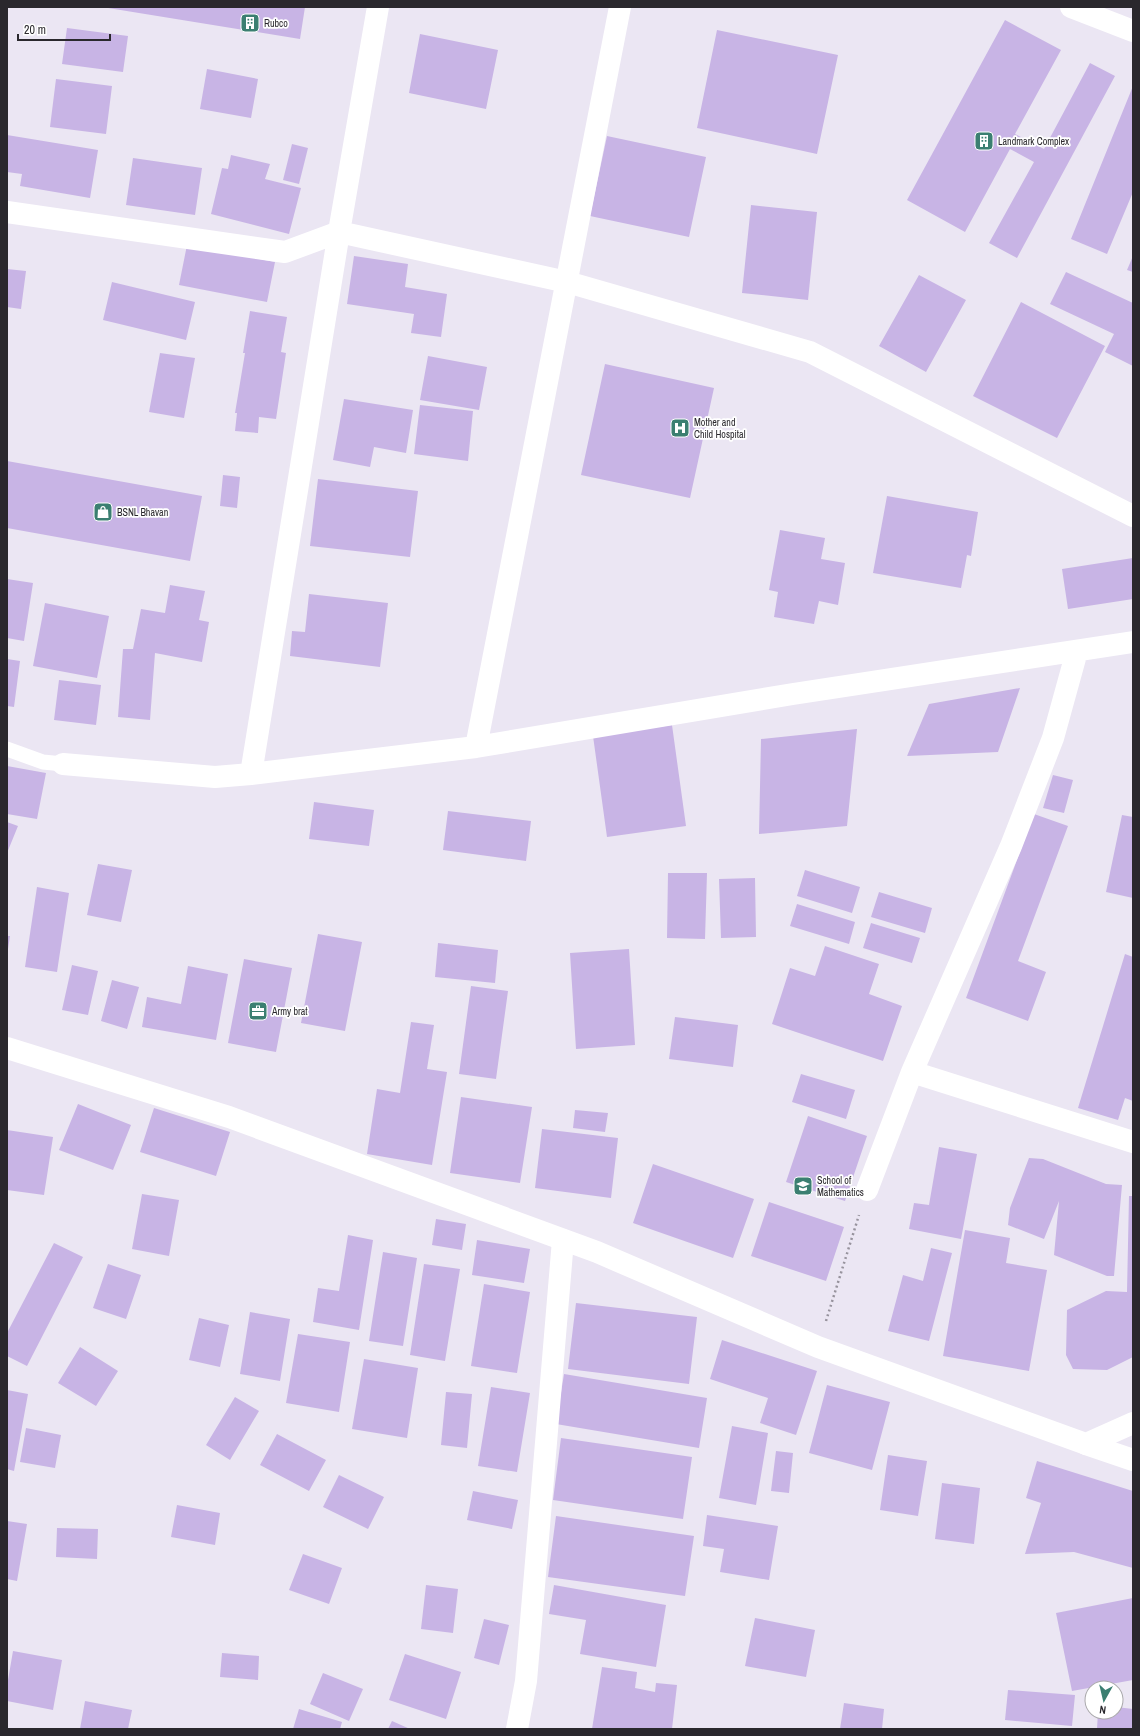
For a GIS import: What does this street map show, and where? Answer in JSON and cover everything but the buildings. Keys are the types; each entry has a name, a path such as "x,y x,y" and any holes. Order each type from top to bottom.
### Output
{"street":[{"path":"252,774 339,232 378,7"},
{"path":"476,747 620,7"},
{"path":"1071,7 1133,31"},
{"path":"7,212 285,252 339,232 567,282 810,352 1133,516"},
{"path":"63,764 215,777 252,774 476,747 793,694 1133,642"},
{"path":"867,1190 912,1072 1011,846 1053,738 1077,651"},
{"path":"7,1048 229,1117 597,1252 818,1347 1133,1460"},
{"path":"912,1072 1133,1142"},
{"path":"517,1729 526,1681 563,1240"},
{"path":"1086,1444 1133,1423"}],"lane":[{"path":"7,749 43,762 63,764"}],"path":[{"path":"818,1347 867,1190"}],"place":[{"name":"Rubco","path":"250,23"},
{"name":"Landmark Complex","path":"984,141"},
{"name":"Mother and Child Hospital","path":"680,428"},
{"name":"BSNL Bhavan","path":"103,512"},
{"name":"Army brat","path":"258,1011"},
{"name":"School of Mathematics","path":"803,1186"}]}
